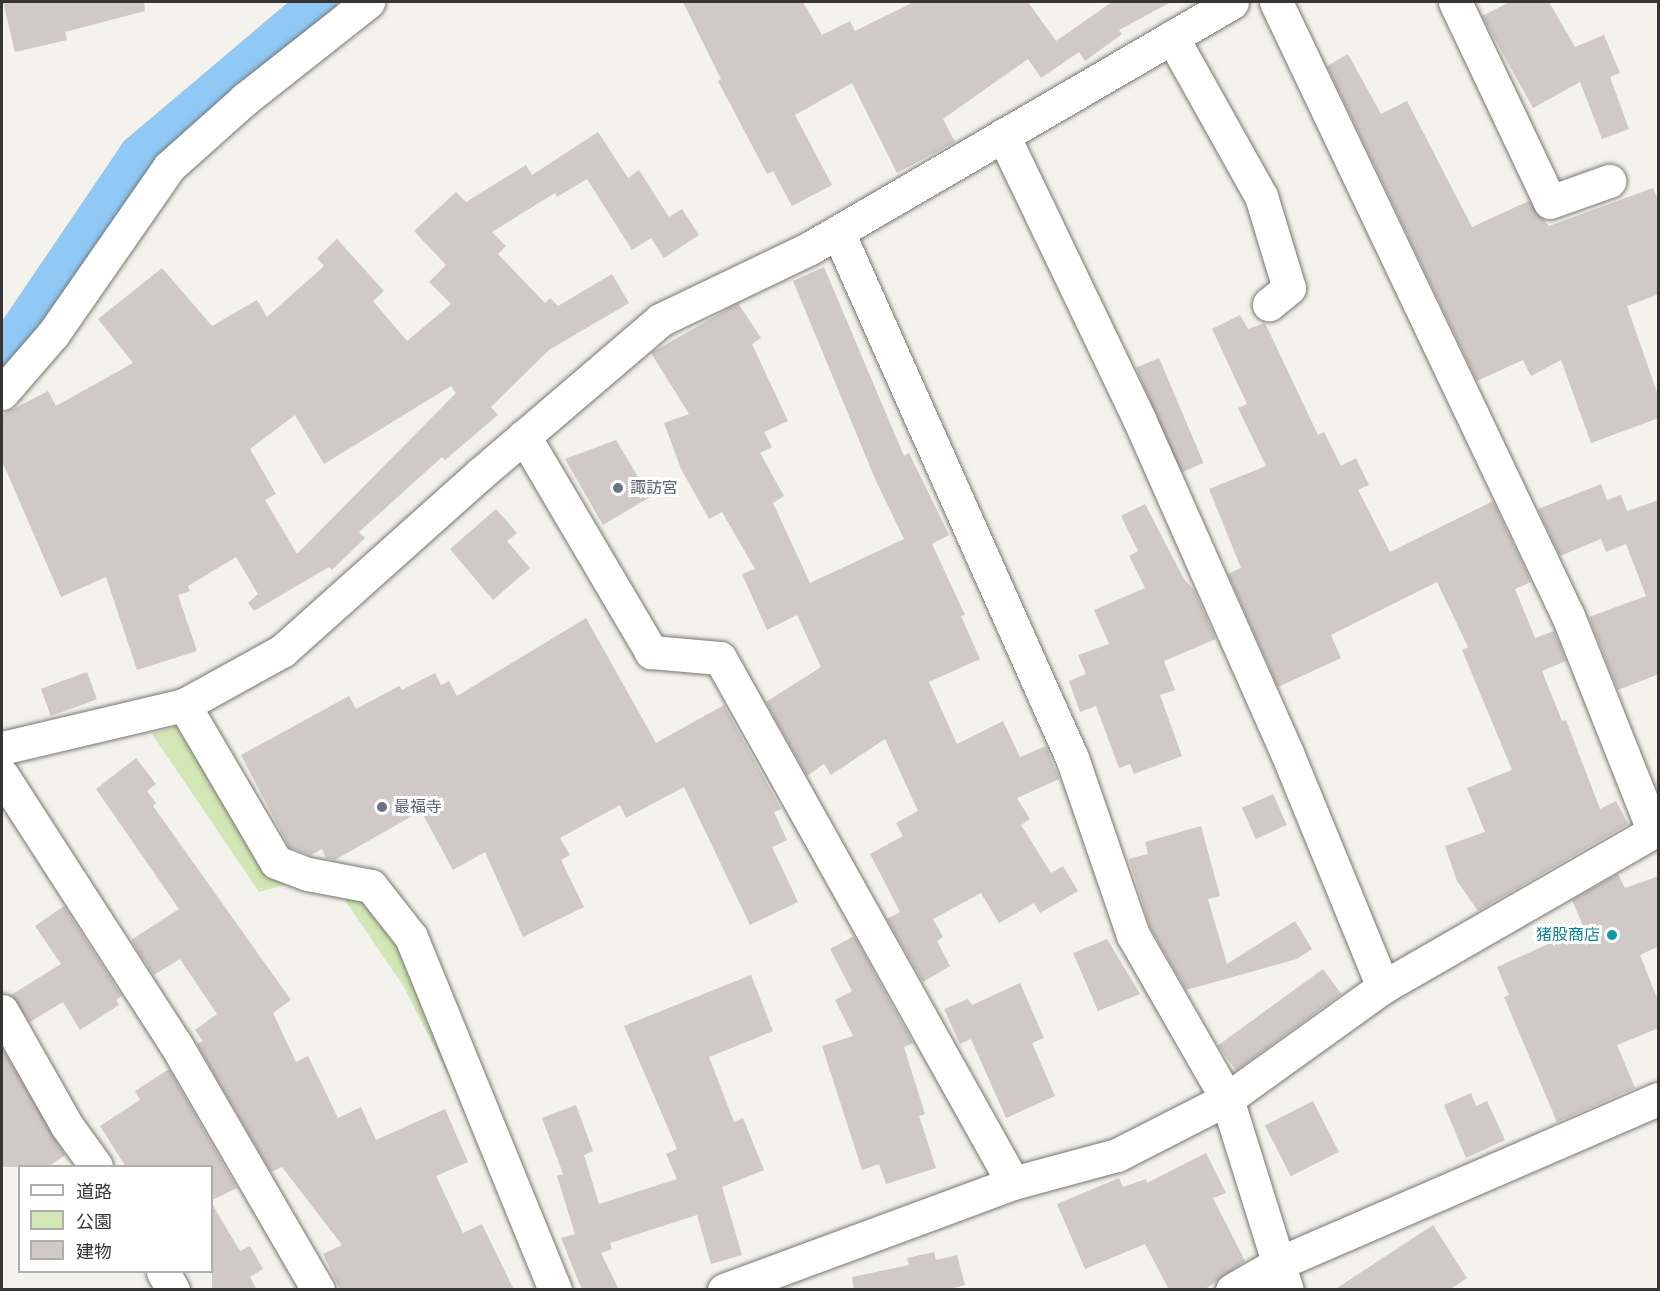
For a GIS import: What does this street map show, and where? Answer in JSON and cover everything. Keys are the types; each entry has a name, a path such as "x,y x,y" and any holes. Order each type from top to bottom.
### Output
{"street":[{"path":"2,393 53,334 169,167 244,99 368,2"},
{"path":"2,748 184,705 282,651 524,436 660,320 838,232 1232,2"},
{"path":"724,1290 1013,1183 1117,1155 1227,1099 1383,987 1656,831 1568,616 1276,2"},
{"path":"1455,2 1550,202 1609,181"},
{"path":"1172,37 1261,196 1289,288 1269,304"},
{"path":"1004,135 1139,419 1287,753 1383,987"},
{"path":"838,232 1072,758 1133,935 1227,1099 1283,1276"},
{"path":"524,436 651,652 720,658 1013,1183"},
{"path":"184,705 276,862 308,874 371,886 411,937 555,1290"},
{"path":"2,775 175,1043 318,1290"},
{"path":"2,1011 67,1126 95,1165"},
{"path":"1232,1290 1283,1276 1659,1099"},
{"path":"164,1273 173,1290"}],"green space":[{"path":"181,725 305,879 259,892 152,734"},
{"path":"353,886 418,975 453,1084 404,987 340,893"}],"building":[{"path":"3,2 144,2 145,11 65,32 67,40 15,52"},
{"path":"683,2 803,2 822,35 850,21 855,31 914,2 1028,2 1056,41 1112,2 1171,2 1119,30 1122,34 1085,61 1079,52 1041,78 1028,59 943,119 955,142 897,173 852,83 795,115 832,185 792,206 773,171 767,174 718,81 721,79"},
{"path":"1510,2 1549,2 1575,47 1604,35 1620,73 1610,77 1629,129 1602,139 1580,82 1533,108 1482,16"},
{"path":"1348,54 1381,114 1407,101 1472,227 1529,201 1549,226 1653,188 1659,202 1659,294 1627,306 1659,398 1659,418 1591,443 1561,360 1531,376 1523,360 1477,381 1327,66"},
{"path":"598,132 628,178 639,170 669,217 682,209 699,235 664,258 651,238 632,250 587,179 557,197 555,193 492,232 506,246 498,254 545,303 550,298 558,306 612,274 629,303 549,350 491,407 498,415 445,460 442,457 359,532 365,538 332,570 329,567 254,611 248,603 258,594 236,557 188,586 190,591 178,595 197,651 137,670 106,577 61,597 2,461 2,415 48,391 56,406 133,363 98,319 162,268 212,326 257,300 267,317 324,266 317,258 337,239 384,291 373,301 407,341 451,304 429,282 446,265 414,231 456,192 466,202 526,165 532,175","holes":["451,386 456,393 297,554 265,500 276,494 250,449 295,415 324,464"]},
{"path":"824,267 904,456 909,453 949,535 932,544 965,615 961,616 980,659 929,682 957,744 1003,721 1020,757 1046,746 1059,779 1017,798 1030,819 1021,825 1051,873 1063,866 1078,891 1040,913 1034,903 999,923 981,893 933,919 943,937 937,941 950,966 923,982 887,919 900,912 870,854 903,836 896,823 918,811 885,739 831,775 824,764 807,776 766,702 821,667 797,615 767,630 742,574 755,569 722,512 709,519 681,469 664,423 689,414 651,353 738,303 761,338 752,344 788,421 764,432 772,447 760,453 784,496 773,503 810,583 904,539 876,481 793,281"},
{"path":"1240,315 1248,329 1265,323 1318,435 1324,432 1341,466 1356,458 1369,485 1358,490 1390,552 1493,501 1531,582 1515,589 1535,638 1554,631 1566,661 1542,671 1562,721 1566,720 1600,809 1616,801 1628,824 1478,911 1457,881 1445,846 1485,832 1467,788 1512,770 1462,650 1468,647 1437,582 1331,635 1341,658 1278,687 1228,574 1241,568 1209,489 1266,466 1238,408 1247,404 1212,329"},
{"path":"1159,358 1204,463 1181,473 1136,368"},
{"path":"616,440 650,497 603,525 565,459"},
{"path":"1601,484 1607,500 1621,495 1627,511 1659,500 1659,674 1618,690 1589,617 1646,596 1626,544 1606,552 1601,539 1560,556 1538,509"},
{"path":"1145,504 1184,579 1194,590 1216,639 1164,661 1175,690 1160,695 1182,756 1134,774 1130,764 1119,768 1096,706 1080,712 1069,681 1086,674 1078,655 1109,644 1094,610 1145,588 1129,556 1138,551 1121,516"},
{"path":"496,509 517,533 507,541 530,568 493,600 450,549"},
{"path":"586,618 656,743 724,705 781,809 774,812 787,840 772,847 798,902 750,925 684,787 626,818 620,805 560,838 570,855 561,860 584,907 523,937 485,852 453,870 421,811 335,860 326,858 322,849 311,855 289,847 241,755 349,696 356,709 399,686 402,690 435,673 441,685 449,681 457,696"},
{"path":"87,672 97,699 51,716 41,689"},
{"path":"136,758 156,784 147,791 156,803 153,806 291,1000 273,1013 296,1062 308,1056 338,1118 361,1107 376,1140 445,1109 468,1162 436,1176 463,1233 482,1224 514,1290 340,1290 323,1254 342,1245 282,1167 271,1172 197,1044 203,1041 195,1030 217,1014 180,959 154,975 131,940 179,909 96,789"},
{"path":"1273,794 1287,825 1256,839 1242,808"},
{"path":"1201,826 1220,896 1208,899 1227,964 1295,921 1312,949 1297,959 1186,990 1150,927 1129,859 1148,854 1145,842"},
{"path":"1618,874 1625,888 1659,876 1659,946 1640,955 1659,1003 1659,1028 1617,1045 1635,1088 1557,1122 1504,997 1509,995 1497,967 1584,928 1572,900"},
{"path":"64,906 122,996 116,1000 119,1005 80,1030 63,1002 30,1022 11,995 61,964 35,926"},
{"path":"854,936 913,1043 904,1047 925,1114 919,1116 936,1168 886,1184 879,1164 862,1170 822,1046 853,1036 835,1000 852,991 830,949"},
{"path":"1107,939 1140,994 1098,1011 1073,953"},
{"path":"1323,969 1341,994 1236,1070 1218,1045"},
{"path":"751,975 773,1031 709,1057 734,1122 743,1118 764,1170 722,1187 742,1255 711,1264 697,1215 610,1243 612,1249 601,1253 619,1290 582,1290 561,1238 575,1234 557,1176 563,1174 542,1118 576,1105 593,1151 584,1155 599,1204 677,1179 666,1154 677,1149 624,1026"},
{"path":"1020,983 1044,1038 1032,1043 1055,1096 1006,1118 971,1039 960,1044 944,1009 968,999 972,1005"},
{"path":"2,1048 65,1155 51,1165 2,1167"},
{"path":"169,1069 237,1188 213,1200 213,1165 125,1165 100,1126 140,1100 135,1091"},
{"path":"1471,1093 1476,1106 1487,1101 1505,1140 1466,1158 1444,1105"},
{"path":"1313,1101 1339,1152 1291,1176 1265,1126"},
{"path":"1206,1153 1226,1193 1213,1198 1245,1261 1204,1290 1169,1290 1145,1244 1085,1269 1057,1204 1119,1178 1123,1187 1146,1179 1147,1183"},
{"path":"213,1206 240,1251 250,1246 263,1269 250,1277 257,1290 212,1290"},
{"path":"1433,1225 1467,1278 1449,1290 1334,1290"},
{"path":"934,1252 936,1260 957,1255 965,1285 946,1290 854,1290 852,1277 909,1265 907,1258"}],"waterway":[{"path":"2,355 138,154 318,2"}],"place":[{"name":"諏訪宮","path":"618,488"},
{"name":"最福寺","path":"382,807"},
{"name":"猪股商店","path":"1612,935"}]}
